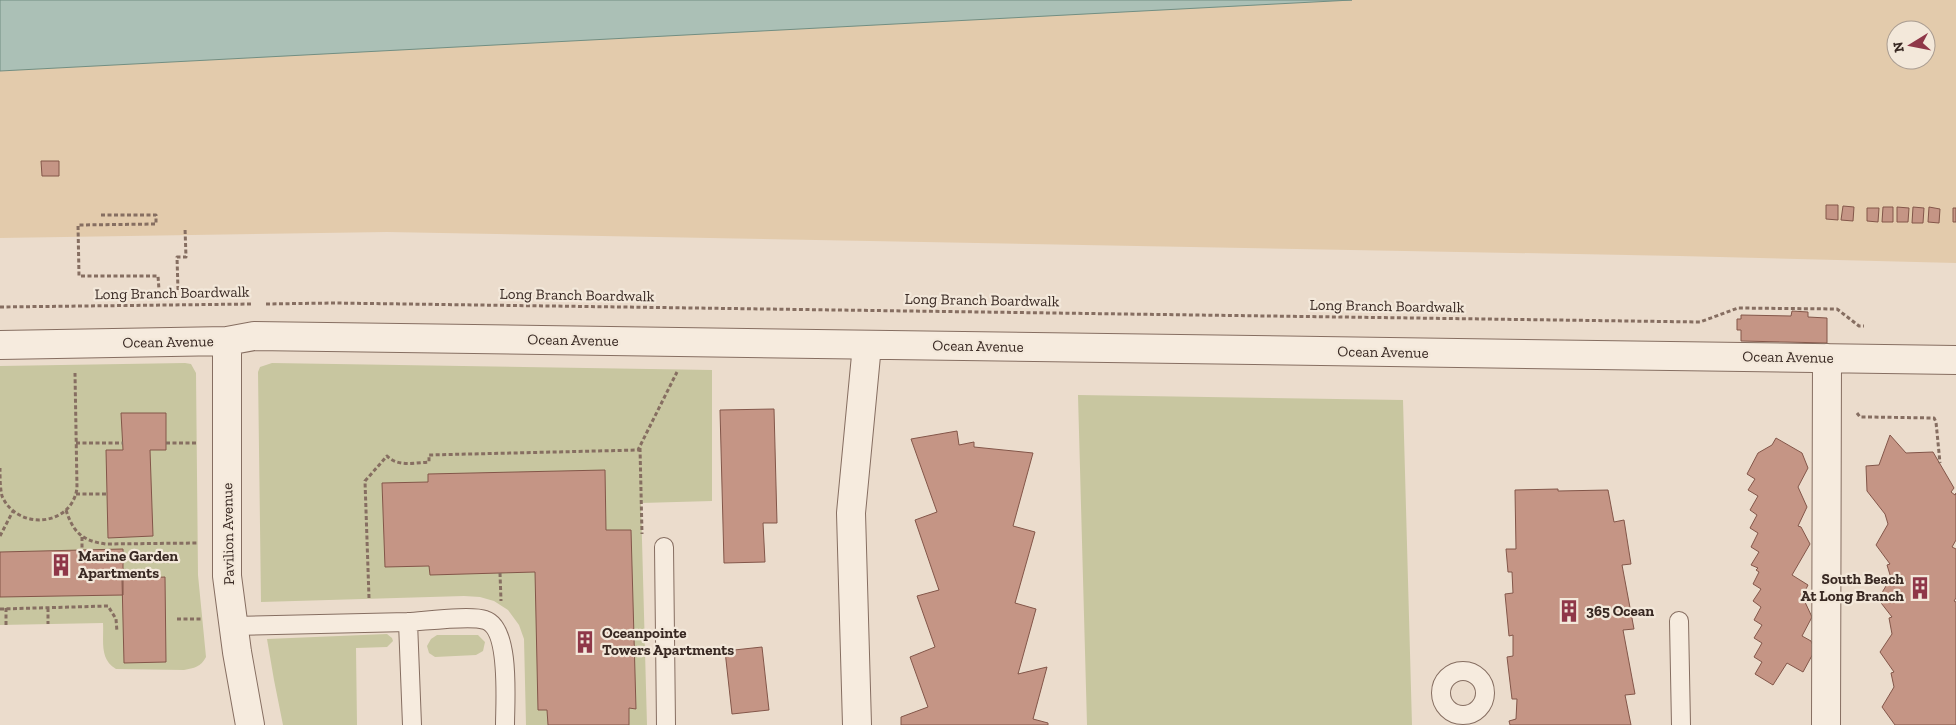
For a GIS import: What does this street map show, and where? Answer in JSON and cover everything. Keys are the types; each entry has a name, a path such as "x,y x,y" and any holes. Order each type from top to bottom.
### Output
{"street":[{"name":"Ocean Avenue","path":"0,345 227,341 254,336 1956,360"},
{"name":"Pavilion Avenue","path":"227,341 227,567 233,626 250,725"},
{"path":"856,725 851,513 867,345"},
{"path":"1826,725 1827,358"}],"lane":[{"path":"664,547 666,725"},
{"path":"233,626 485,620 493,625 502,642 506,725"},
{"path":"1679,621 1681,725"},
{"path":"408,622 412,725"}],"path":[{"path":"102,215 156,215 156,224 78,225 79,276 158,276 160,290"},
{"path":"178,290 177,257 186,257 185,228"},
{"name":"Long Branch Boardwalk","path":"0,307 334,303 1700,322 1738,308 1837,309 1860,326 1869,326"},
{"path":"0,468 1,496 13,511 29,520 40,521 66,510 76,494 74,365"},
{"path":"378,598 369,598 365,480 387,456 398,463 429,462 429,455 639,450 678,369"},
{"path":"1856,412 1860,417 1934,418 1940,463"},
{"path":"76,443 122,443"},
{"path":"166,443 196,443"},
{"path":"76,494 107,494"},
{"path":"66,510 74,528 82,537 88,540 106,544 198,543"},
{"path":"0,536 13,511"},
{"path":"82,537 82,550"},
{"path":"494,601 501,604 500,573"},
{"path":"0,609 108,606 116,619 117,632"},
{"path":"6,608 6,625"},
{"path":"48,608 48,624"},
{"path":"177,619 202,619"}],"shaded area":[{"path":"0,0 1352,0 0,71"},
{"path":"272,363 712,370 712,501 641,503 647,725 526,725 524,639 519,625 508,610 494,601 480,597 464,596 261,602 258,372 260,367"},
{"path":"191,364 196,373 198,575 206,657 202,663 191,669 184,670 116,669 107,660 105,655 103,623 0,625 0,366"},
{"path":"1078,395 1403,400 1412,725 1087,725"},
{"path":"387,634 393,641 387,647 356,648 357,725 283,725 267,639"},
{"path":"437,635 478,635 485,642 483,651 476,655 435,657 429,653 427,646 431,639"}],"sand":[{"path":"0,0 1956,0 1956,263 1680,256 387,232 0,238"}],"building":[{"path":"41,161 59,161 59,176 42,176"},
{"path":"1826,205 1838,205 1838,220 1826,219"},
{"path":"1843,206 1854,207 1853,221 1841,220"},
{"path":"1883,207 1893,207 1893,222 1882,222"},
{"path":"1897,207 1909,208 1908,222 1897,222"},
{"path":"1913,207 1924,208 1923,223 1912,223"},
{"path":"1929,207 1940,209 1939,223 1928,222"},
{"path":"1867,208 1879,208 1878,222 1867,221"},
{"path":"1953,208 1956,208 1956,222 1953,222"},
{"path":"1792,311 1808,312 1808,317 1827,318 1827,343 1741,341 1741,330 1737,330 1737,319 1741,319 1741,315 1791,316"},
{"path":"774,409 777,523 763,523 765,562 724,563 720,410"},
{"path":"121,413 166,413 166,450 150,450 153,536 108,538 106,450 123,450"},
{"path":"957,431 959,445 974,442 974,447 1033,453 1013,526 1035,532 1015,603 1036,609 1018,674 1047,667 1033,719 1048,723 1048,725 901,725 901,717 928,707 910,657 935,647 917,596 939,590 915,520 937,512 911,439"},
{"name":"South Beach At Long Branch","path":"1890,435 1906,453 1933,452 1954,488 1951,492 1955,495 1956,493 1956,540 1952,547 1956,549 1956,598 1954,601 1956,602 1956,725 1895,725 1882,707 1894,687 1891,673 1894,672 1880,652 1892,634 1889,618 1892,617 1878,599 1891,578 1887,565 1890,564 1876,545 1888,524 1885,514 1867,491 1866,466 1879,465"},
{"path":"1776,438 1802,453 1808,468 1798,487 1807,507 1798,526 1801,527 1810,544 1792,575 1808,585 1801,599 1804,600 1812,617 1802,636 1811,641 1815,650 1803,672 1787,663 1773,685 1755,674 1762,662 1754,657 1762,643 1754,638 1762,625 1754,620 1761,607 1753,601 1761,589 1753,584 1759,572 1756,570 1758,568 1751,565 1759,552 1751,547 1758,533 1750,528 1757,515 1750,510 1758,496 1748,490 1755,479 1747,474 1758,453 1772,445"},
{"name":"Oceanpointe Towers Apartments","path":"605,470 606,530 631,530 636,709 629,708 629,725 548,725 547,710 538,710 535,572 430,575 429,566 385,567 382,483 428,482 428,474"},
{"name":"365 Ocean","path":"1558,489 1558,491 1608,490 1614,522 1624,520 1631,564 1622,565 1634,629 1623,630 1635,694 1625,695 1631,725 1510,725 1509,721 1516,719 1517,699 1512,699 1507,657 1513,656 1513,635 1509,636 1505,594 1513,593 1512,572 1508,572 1506,549 1516,549 1515,490"},
{"name":"Marine Garden Apartments","path":"123,549 123,595 0,597 0,552"},
{"path":"165,577 166,662 124,663 122,579"},
{"path":"762,647 769,710 732,714 725,651"}],"place":[{"name":"Marine Garden Apartments","path":"61,565"},
{"name":"South Beach At Long Branch","path":"1920,588"},
{"name":"365 Ocean","path":"1569,611"},
{"name":"Oceanpointe Towers Apartments","path":"585,642"}]}
